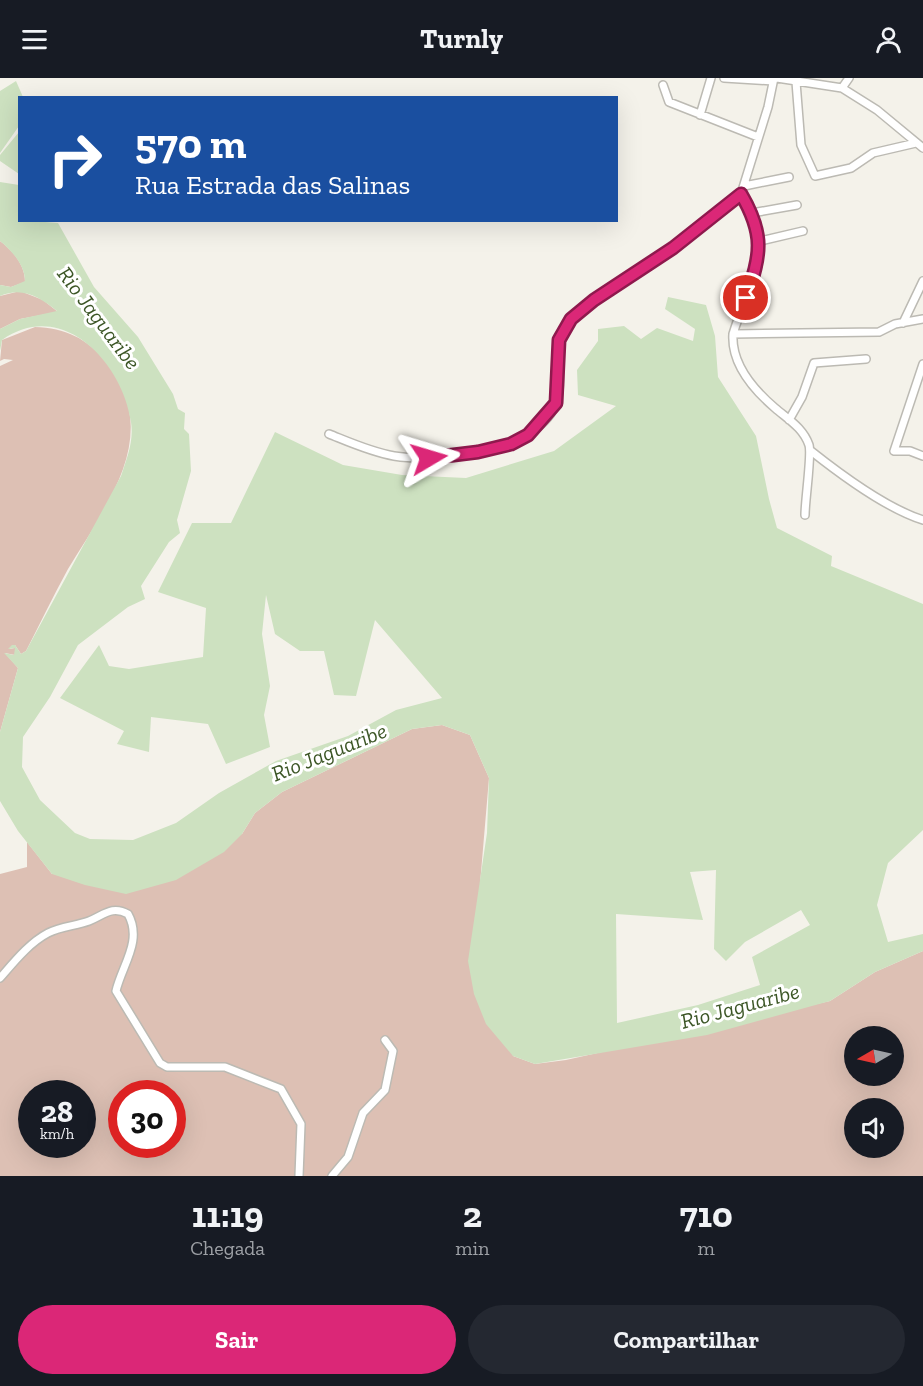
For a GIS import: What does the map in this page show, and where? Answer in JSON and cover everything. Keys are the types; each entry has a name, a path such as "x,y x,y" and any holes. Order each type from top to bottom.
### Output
{"street":[{"path":"700,115 711,78"},
{"path":"724,78 775,79 842,88 878,110 923,148"},
{"path":"837,78 842,88"},
{"path":"842,88 849,78"},
{"path":"775,79 742,190 760,241 757,264 733,334 735,356 740,367 762,395 802,430 811,451 837,472 905,513 923,520"},
{"path":"796,81 801,145 815,176 851,168 873,153 916,143"},
{"path":"663,85 669,102 758,137"},
{"path":"329,434 393,456 429,458 478,452 516,442 544,419 556,403 559,340 571,319 594,300 673,248 742,190 789,177"},
{"path":"752,213 797,205"},
{"path":"760,241 803,231"},
{"path":"903,323 923,281"},
{"path":"733,334 879,332 903,323 923,319"},
{"path":"789,420 802,397 814,363 866,358"},
{"path":"923,364 894,451 923,456"},
{"path":"805,515 805,488 811,451"},
{"path":"0,978 23,953 48,933 79,925 107,910 128,914 134,929 134,940 116,991 156,1059 167,1067 225,1067 280,1089 301,1125 299,1176"},
{"path":"332,1176 348,1157 363,1113 385,1090 393,1051 386,1040"}],"shaded area":[{"path":"0,241 17,259 23,270 25,282 11,287 0,285"},
{"path":"20,291 43,300 58,312 20,319 0,329 0,296"},
{"path":"35,327 66,332 75,336 91,347 106,362 123,389 130,415 130,442 123,468 112,494 99,520 68,569 26,651 21,654 15,645 9,649 15,648 15,655 5,653 18,668 0,732 0,366 13,360 0,361 2,340"},
{"path":"442,725 470,735 489,778 480,884 513,1056 535,1064 566,1060 830,1001 875,972 923,951 923,1176 0,1176 0,874 27,867 27,842 52,874 242,834 255,813 282,792 412,729"}],"water":[{"path":"16,81 23,96 18,96 18,127 0,153 0,91"},
{"path":"18,133 18,173 0,161 0,155"},
{"name":"Rio Jaguaribe","path":"0,182 18,185 18,222 58,223 94,287 138,337 173,394 178,409 185,413 184,429 189,434 191,471 177,520 180,533 169,542 141,586 145,599 128,607 78,645 50,697 23,737 22,767 40,800 75,833 90,839 133,840 176,823 219,793 276,761 348,736 396,710 442,698 375,620 356,696 334,695 324,651 300,651 275,634 266,595 262,634 270,686 264,715 270,747 226,764 208,724 151,717 149,752 117,744 124,731 60,698 99,645 109,666 129,669 203,657 206,608 158,592 192,523 231,523 275,432 343,465 402,475 466,478 554,451 616,406 578,395 577,370 598,341 598,329 624,326 641,339 657,328 693,341 695,329 665,309 668,297 706,305 715,336 718,377 756,436 777,528 832,556 831,566 923,604 923,830 888,863 877,905 888,942 923,934 923,951 875,972 830,1001 707,1035 535,1064 513,1056 486,1024 474,994 468,961 487,833 489,778 470,735 442,725 412,729 282,792 255,813 242,834 224,852 176,880 126,894 85,885 52,874 18,831 0,801 0,732 18,668 4,653 14,655 15,648 8,649 12,645 15,645 21,654 26,651 121,476 132,429 126,400 103,359 86,343 68,332 47,327 25,329 2,340 0,351 0,329 20,319 57,311 30,294 16,292 0,296 0,285 11,287 25,281 23,269 0,241","holes":["716,870 714,949 726,961 745,942 801,910 810,925 752,957 760,985 698,1005 617,1023 616,914 703,920 690,872"]}],"route":[{"path":"429,458 478,452 511,444 528,435 556,403 560,362 559,340 571,319 594,300 673,248 741,194 752,213 760,241 757,264 746,298"}]}
